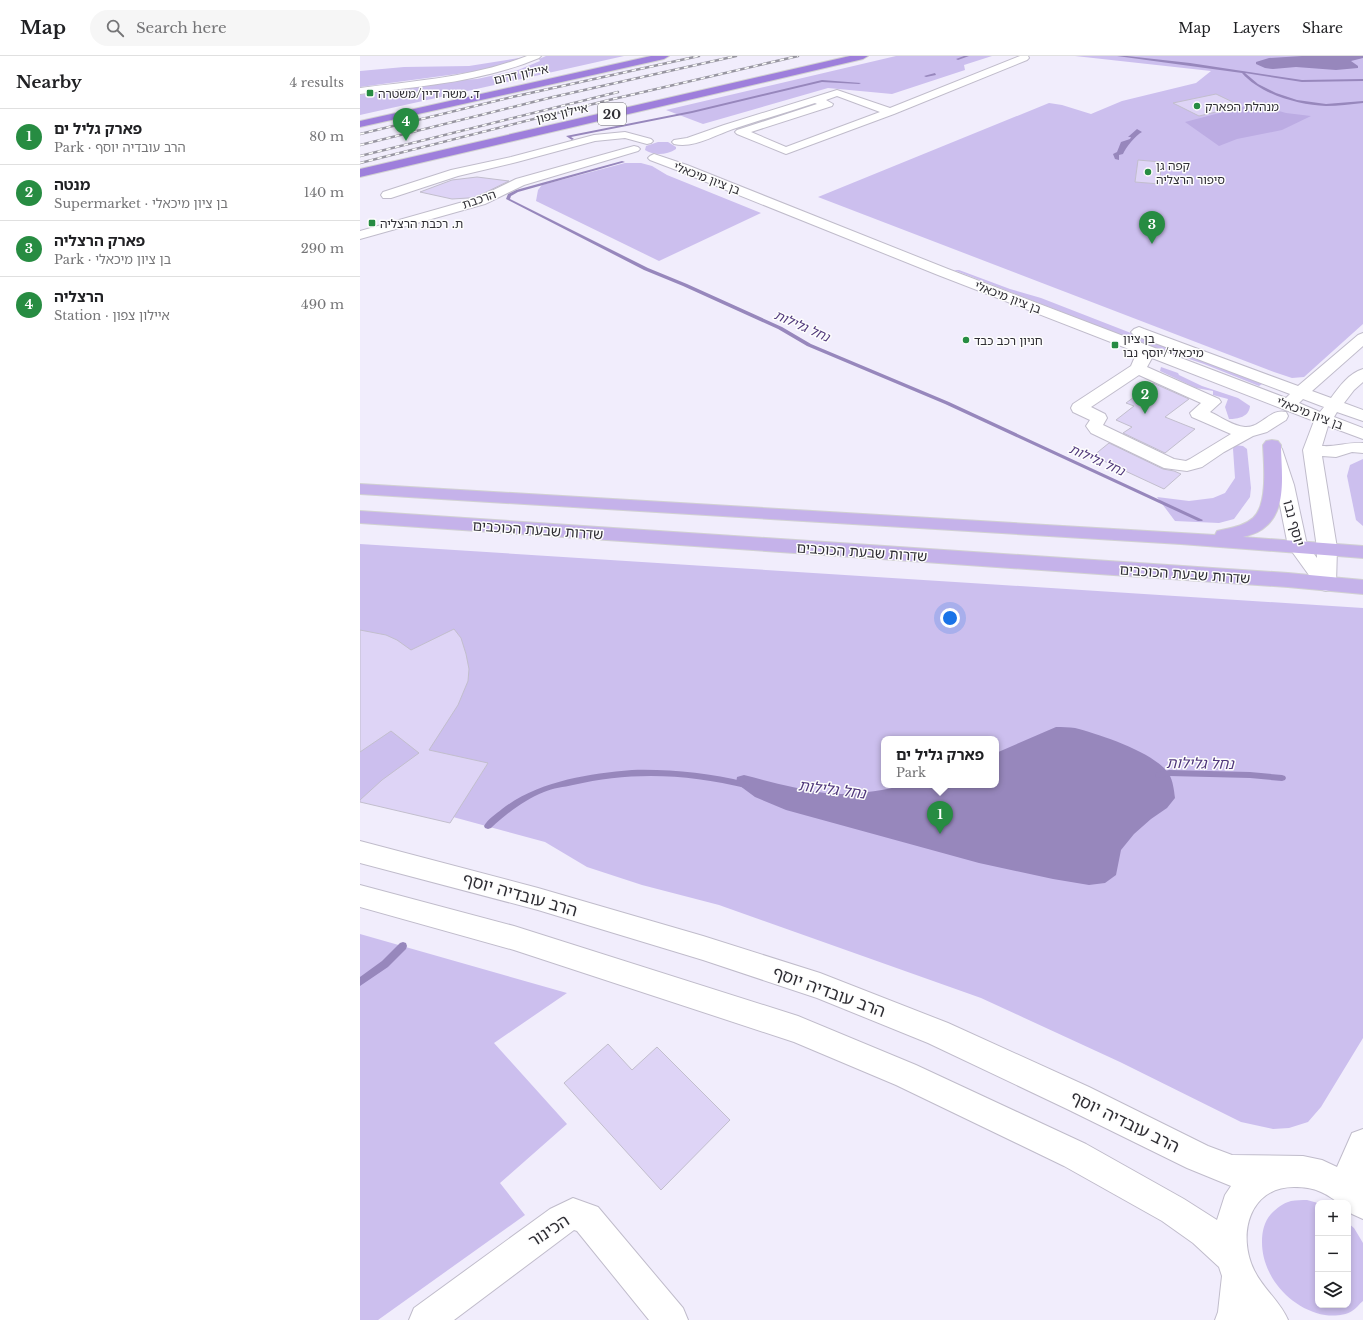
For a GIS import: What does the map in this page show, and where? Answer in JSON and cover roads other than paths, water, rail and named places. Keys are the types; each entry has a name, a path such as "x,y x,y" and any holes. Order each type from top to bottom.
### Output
{"highway":[{"name":"איילון דרום","path":"360,124 664,56"},
{"name":"איילון צפון","path":"360,173 863,56"},
{"path":"370,182 419,166 567,125"}],"main road":[{"path":"1181,538 1224,535 1239,532 1246,530 1260,522 1266,514 1271,498 1272,445"},
{"name":"שדרות שבעת הכוכבים","path":"360,489 1181,538 1327,548 1363,552"},
{"name":"שדרות שבעת הכוכבים","path":"360,517 1363,587"}],"street":[{"path":"360,91 478,74 508,67 536,56"},
{"path":"816,100 828,104 741,132 786,151 890,112 1024,58"},
{"path":"654,158 680,150 724,128 837,93 890,112"},
{"path":"387,195 455,173 513,160 594,138 625,135 647,141"},
{"path":"637,152 638,144 663,139 680,150"},
{"name":"בן ציון מיכאלי","path":"637,152 931,260 944,268 1149,352 1284,410 1324,418 1363,434"},
{"name":"הרכבת","path":"360,235 481,200 520,182 596,161 637,152"},
{"name":"בן ציון מיכאלי","path":"698,161 904,243"},
{"name":"בן ציון מיכאלי","path":"944,268 962,268 1093,314"},
{"name":"בן ציון מיכאלי","path":"1123,326 1363,416"},
{"path":"1149,352 1142,359 1138,369 1079,408 1099,418 1094,426 1097,430 1170,464 1187,466 1196,463 1218,448 1247,432 1261,428 1284,410 1317,377 1363,338"},
{"path":"1138,369 1213,402 1198,413 1232,429 1247,432"},
{"name":"יוסף נבו","path":"1326,584 1327,548 1312,450 1319,427 1324,418 1348,387 1363,374"},
{"path":"1272,445 1272,437 1284,410"},
{"name":"יוסף נבו","path":"1272,445 1285,485 1298,546 1326,584"},
{"path":"1312,450 1336,452 1350,447 1363,448"},
{"name":"הרב עובדיה יוסף","path":"360,852 538,899 696,946 820,986 938,1033 1078,1098 1198,1157 1232,1171 1304,1171 1330,1179 1353,1195"},
{"path":"360,896 514,938 699,997 798,1030 899,1072 1082,1159 1173,1210 1205,1232 1236,1266 1255,1303 1271,1320"},
{"path":"1353,1195 1363,1144"},
{"path":"1232,1320 1235,1314 1236,1266 1230,1232 1234,1210 1245,1191 1261,1179 1280,1171"},
{"name":"הכינור","path":"426,1320 560,1220 573,1214 587,1218 671,1320"}],"waterway":[{"path":"958,59 967,56"},
{"path":"1119,56 1190,64 1302,81 1363,80"},
{"path":"1243,73 1257,85 1275,94 1297,101 1326,105 1363,102"},
{"path":"926,76 935,74"},
{"path":"572,139 568,136 692,112 822,81 859,83"},
{"name":"נחל גלילות","path":"623,162 517,191 509,195 508,199 646,269 780,328 809,345 947,403 1200,520"},
{"name":"נחל גלילות","path":"488,826 513,805 541,790 609,775 655,772 678,773 746,785"},
{"name":"נחל גלילות","path":"1159,775 1169,773 1250,775 1282,778"},
{"name":"נחל גלילות","path":"360,982 385,964 403,946"}],"railway":[{"path":"360,134 512,97 699,56"},
{"path":"360,145 553,97 736,56"},
{"path":"360,163 609,100 798,56"},
{"path":"360,156 618,92"}],"place":[{"name":"ד. משה דיין/משטרה","path":"370,93"},
{"name":"מנהלת הפארק","path":"1197,106"},
{"name":"הרצליה","path":"406,141"},
{"name":"קפה גן סיפור הרצליה","path":"1148,172"},
{"name":"ת. רכבת הרצליה","path":"372,223"},
{"name":"פארק הרצליה","path":"1152,244"},
{"name":"חניון רכב כבד","path":"966,340"},
{"name":"בן ציון מיכאלי/יוסף נבו","path":"1115,345"},
{"name":"מנטה","path":"1145,414"},
{"name":"פארק גליל ים","path":"940,834"}]}
